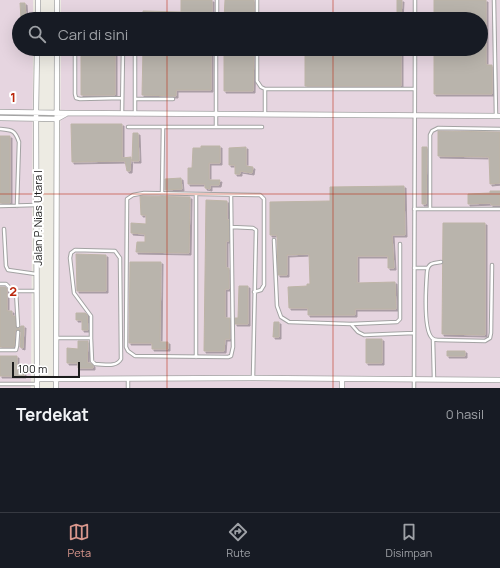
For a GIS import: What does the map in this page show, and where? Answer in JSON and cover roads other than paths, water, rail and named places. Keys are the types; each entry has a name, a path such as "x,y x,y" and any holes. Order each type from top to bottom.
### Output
{"street":[{"path":"38,0 38,12"},
{"path":"57,0 57,12"},
{"name":"Jalan P. Nias Utara I","path":"37,56 37,384"},
{"name":"Jalan P. Nias Utara I","path":"56,388 57,56"},
{"path":"0,112 56,112 68,114 498,116"},
{"path":"0,118 57,119 68,114"},
{"path":"37,384 57,378 500,380"},
{"path":"342,379 342,388"}],"lane":[{"path":"216,12 217,0"},
{"path":"257,0 257,12"},
{"path":"415,0 415,12"},
{"path":"494,0 498,116"},
{"path":"75,56 76,98 122,98"},
{"path":"122,114 123,56"},
{"path":"135,56 135,114"},
{"path":"216,56 216,127"},
{"path":"257,56 257,81 261,87 265,89 415,89"},
{"path":"414,388 415,56"},
{"path":"265,89 265,115"},
{"path":"134,99 173,99"},
{"path":"128,127 262,127"},
{"path":"162,194 163,127"},
{"path":"430,209 430,136 432,131 438,128 500,129"},
{"path":"0,130 11,130 17,134 19,142 17,206"},
{"path":"231,195 233,347 230,357 135,356 127,349 127,199 133,195 162,194 260,195 264,199 264,285 261,290 254,292"},
{"path":"196,195 196,357"},
{"path":"0,206 37,206"},
{"path":"414,209 500,209"},
{"path":"232,227 253,228 256,230 253,378"},
{"path":"4,229 6,266 8,270 37,274"},
{"path":"274,240 277,306 280,317 289,322 351,324 397,322 400,319 400,244"},
{"path":"76,250 116,251 120,258 120,361 113,365 95,364 92,361 91,338 90,313 74,293 70,258 71,253 76,250"},
{"path":"434,379 433,339 427,326 426,311 427,268 432,263 441,262"},
{"path":"433,339 485,341 490,338 492,265"},
{"path":"414,268 427,268"},
{"path":"0,284 6,284 10,290 36,291"},
{"path":"16,291 18,326"},
{"path":"351,324 358,332 364,335 414,333"},
{"path":"0,350 16,350 18,346 18,332"},
{"path":"57,338 91,338"},
{"path":"128,378 128,388"},
{"path":"0,384 37,384"}]}
